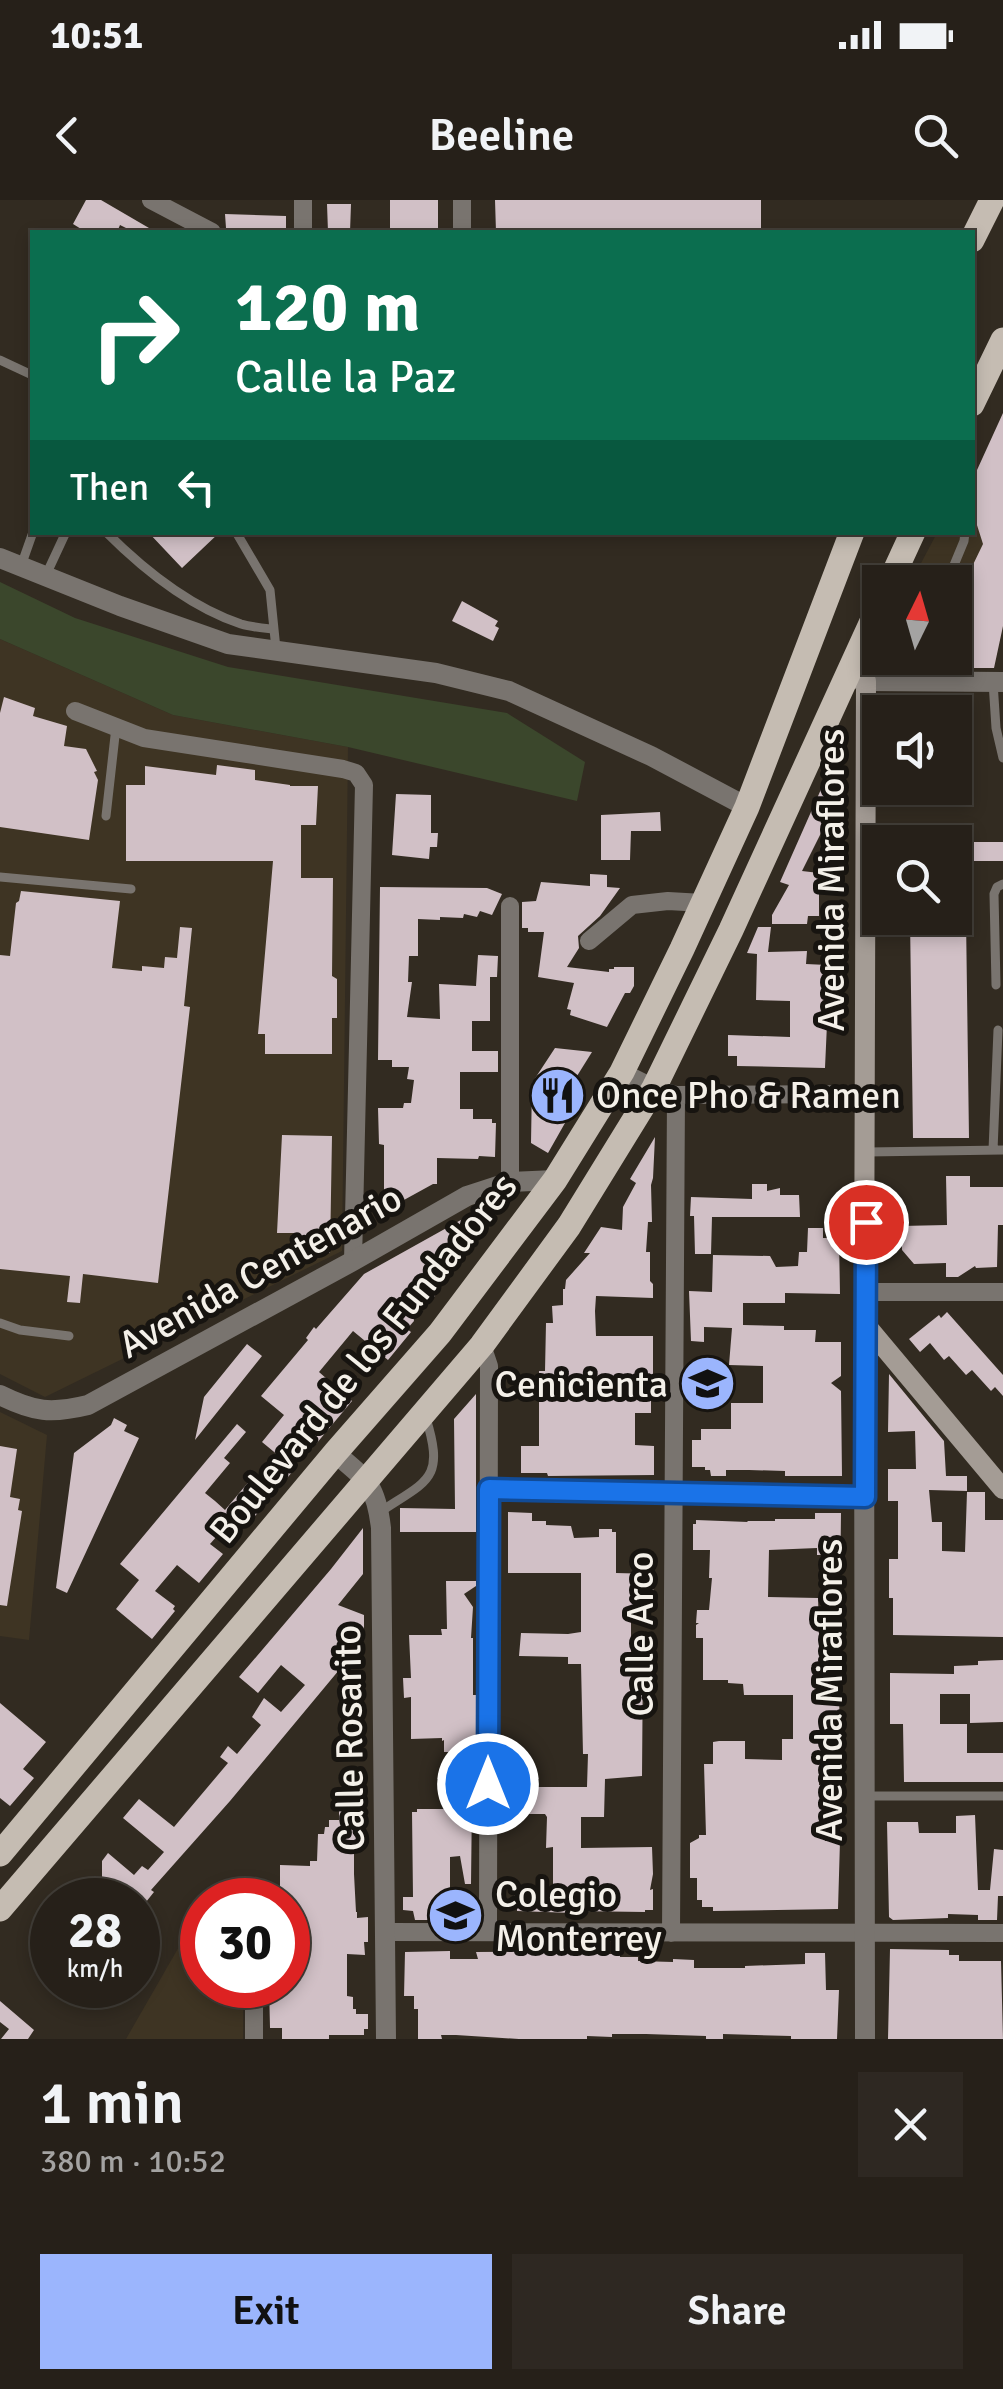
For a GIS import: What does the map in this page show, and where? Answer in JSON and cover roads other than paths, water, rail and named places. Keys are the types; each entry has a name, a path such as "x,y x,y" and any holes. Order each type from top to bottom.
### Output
{"main road":[{"path":"975,234 992,200"},
{"path":"975,398 1003,340"},
{"name":"Boulevard de los Fundadores","path":"0,1854 440,1333 555,1180 622,1072 671,974 747,807 851,535"},
{"path":"898,565 912,535"},
{"name":"Boulevard de los Fundadores","path":"0,1909 482,1346 665,1092 766,853 862,663"},
{"name":"Avenida Miraflores","path":"857,679 866,1094 864,1323"},
{"path":"747,807 764,835 766,853"},
{"path":"864,1323 1003,1489"}],"street":[{"path":"150,200 208,230"},
{"path":"303,200 303,230"},
{"path":"462,200 462,230"},
{"path":"0,558 228,644 436,673 508,691 652,756 747,807"},
{"path":"857,679 998,682"},
{"path":"75,711 144,738 342,769 356,773 364,785 353,1262"},
{"path":"588,942 632,904 703,903"},
{"path":"510,906 510,1182"},
{"path":"622,1072 665,1092 866,1094"},
{"name":"Calle Arco","path":"665,1092 673,1494 671,1932"},
{"name":"Avenida Centenario","path":"0,1395 32,1410 59,1412 88,1405 467,1196 510,1182 555,1180"},
{"path":"865,1292 1003,1292"},
{"name":"Avenida Miraflores","path":"864,1323 865,2039"},
{"path":"482,1346 489,1366 488,1932"},
{"name":"Calle Rosarito","path":"335,1453 367,1480 378,1500 382,1528 386,2039"},
{"path":"489,1489 865,1497"},
{"path":"386,1932 1003,1933"},
{"path":"254,2008 254,2039"}],"lane":[{"path":"0,360 30,373"},
{"path":"21,566 32,535"},
{"path":"46,576 65,535"},
{"path":"109,535 130,556 197,604 244,625 272,629"},
{"path":"238,535 270,590 276,652"},
{"path":"954,565 965,535"},
{"path":"932,682 933,675"},
{"path":"998,682 996,728 1003,758"},
{"path":"106,816 116,727"},
{"path":"0,877 131,889"},
{"path":"996,985 994,894 1003,884"},
{"path":"866,1152 998,1150 998,1030"},
{"path":"0,1324 69,1336"},
{"path":"380,1512 422,1484 434,1467 434,1443 425,1412"},
{"path":"863,1796 1003,1796"}],"place":[{"name":"Once Pho & Ramen","path":"557,1095"},
{"name":"Cenicienta","path":"707,1384"},
{"name":"Colegio Monterrey","path":"456,1916"}]}
